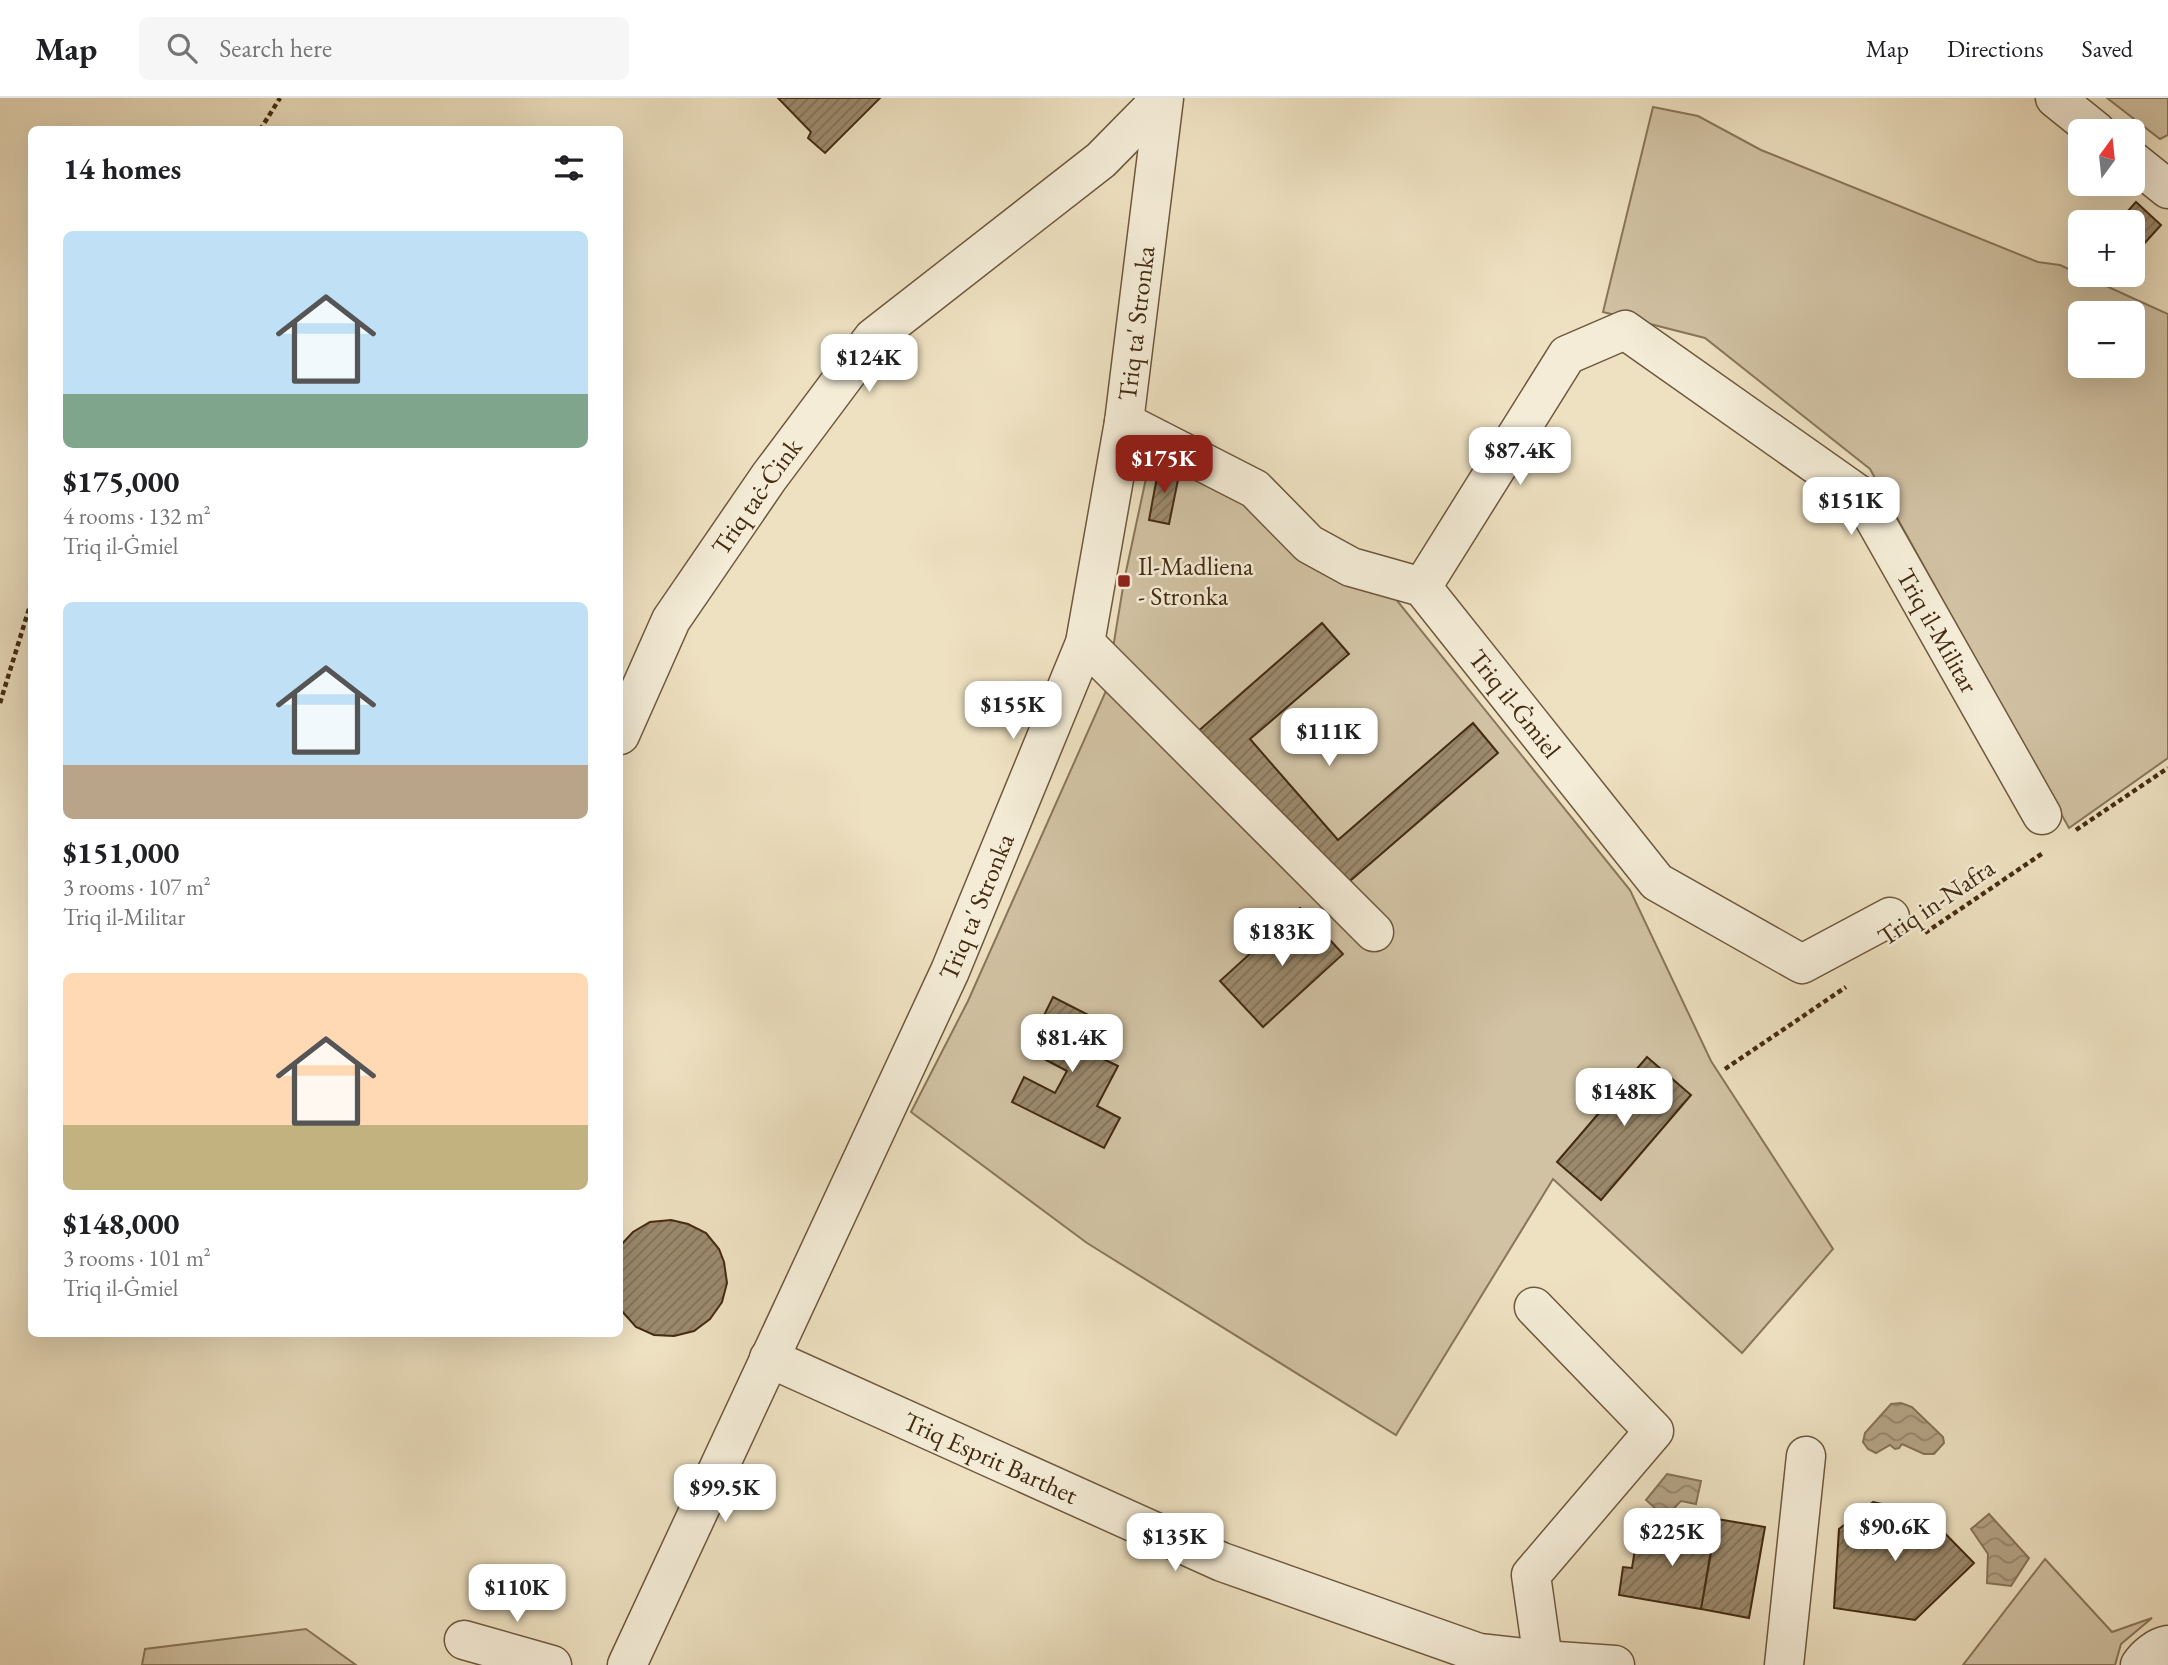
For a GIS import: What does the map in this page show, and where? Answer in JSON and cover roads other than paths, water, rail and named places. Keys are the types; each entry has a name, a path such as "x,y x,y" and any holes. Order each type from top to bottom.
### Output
{"street":[{"name":"Triq ta' Stronka","path":"627,1665 950,971 1085,643 1124,422 1163,98"},
{"name":"Triq taċ-Ċink","path":"623,728 671,620 769,477 873,338 1101,160 1163,98"},
{"path":"2055,98 2081,119"},
{"path":"2146,171 2168,189"},
{"name":"Triq il-Militar","path":"1422,587 1567,355 1625,330 1862,497 2054,826"},
{"path":"1124,422 1255,489 1309,544 1352,567 1422,587"},
{"name":"Triq il-Ġmiel","path":"1422,587 1657,882 1802,964 1904,927"},
{"path":"1085,643 1374,932"},
{"path":"1534,1307 1654,1431 1531,1576 1544,1660"},
{"name":"Triq Esprit Barthet","path":"769,1358 1222,1562 1474,1659 1615,1665"},
{"path":"1784,1665 1807,1455"},
{"path":"464,1640 552,1665"},
{"path":"2140,1665 2161,1646 2168,1645"}],"water":[{"path":"1901,1403 1912,1407 1943,1437 1944,1443 1934,1454 1924,1454 1902,1444 1895,1449 1890,1445 1876,1453 1868,1449 1863,1442 1865,1433 1891,1404"},
{"path":"1667,1474 1701,1481 1696,1504 1681,1501 1665,1517 1646,1500"},
{"path":"1989,1514 2029,1558 2011,1586 1987,1583 1988,1554 1971,1529"}],"place":[{"name":"Il-Madliena - Stronka","path":"1124,581"}]}
